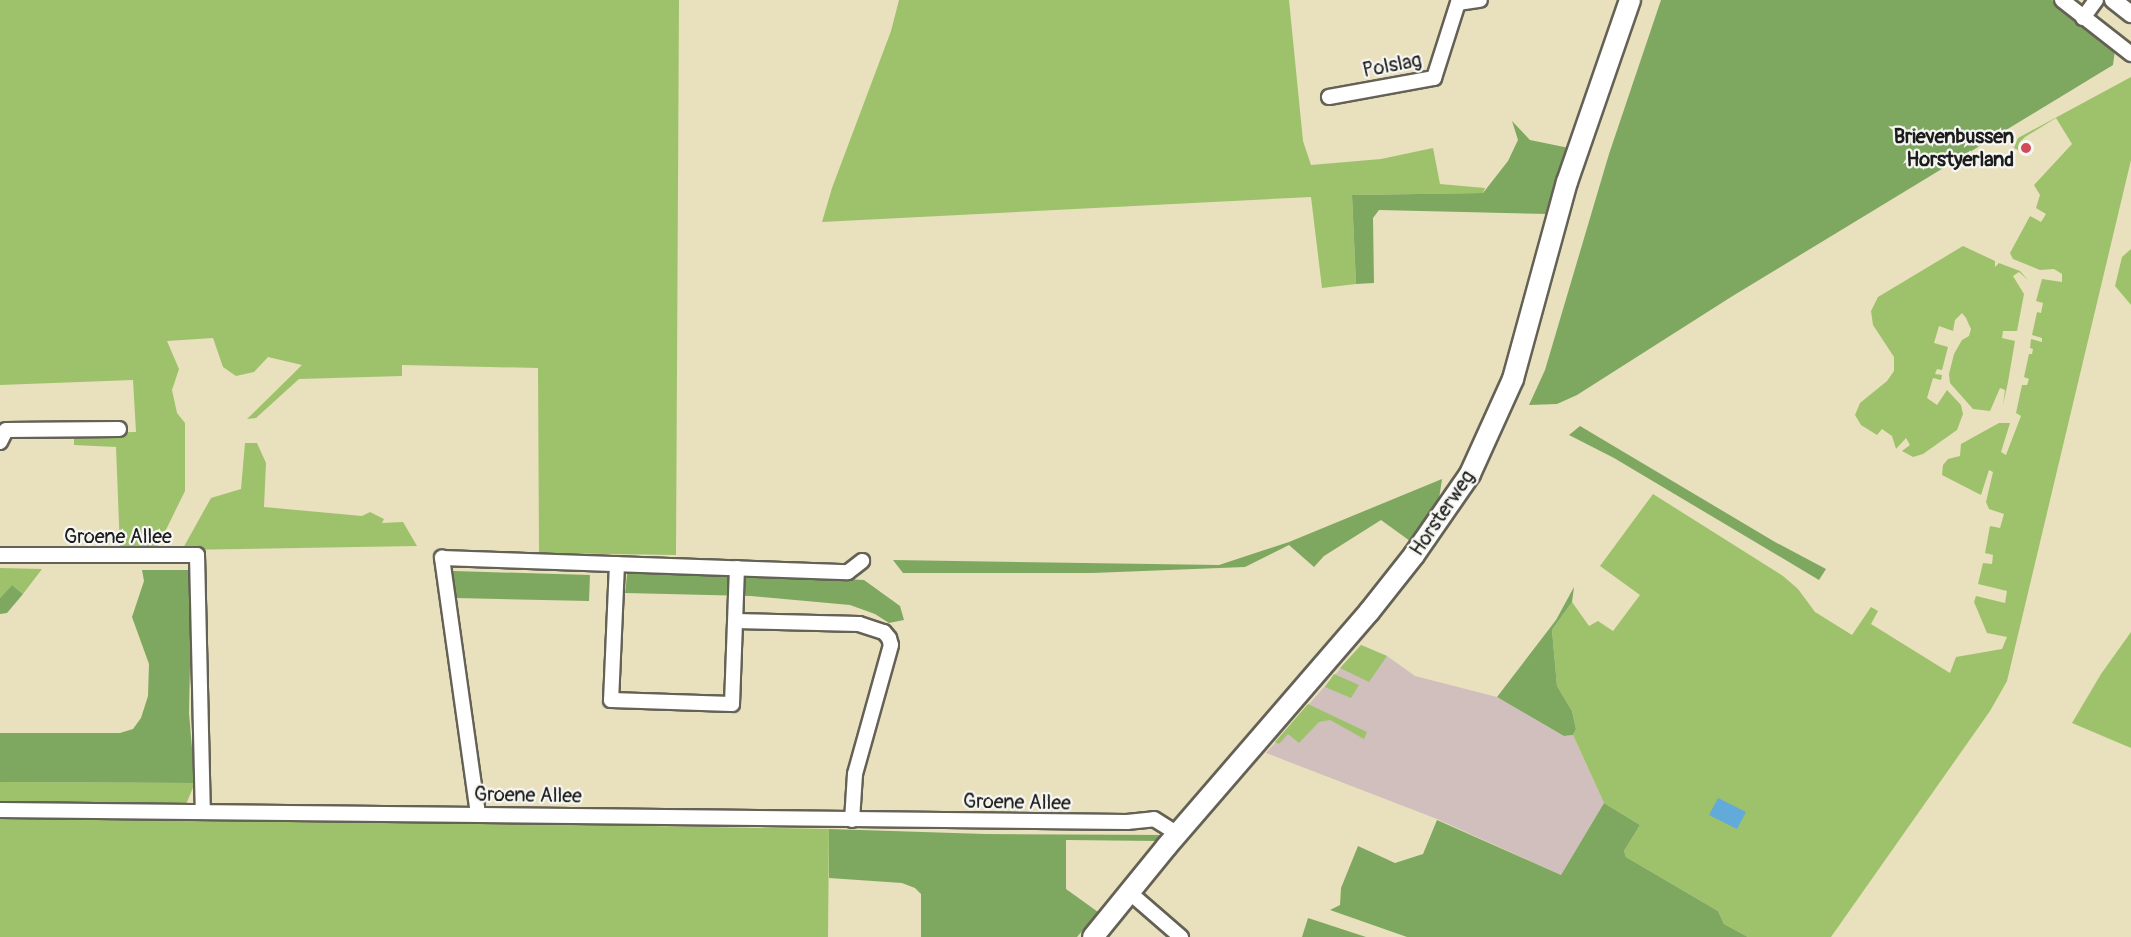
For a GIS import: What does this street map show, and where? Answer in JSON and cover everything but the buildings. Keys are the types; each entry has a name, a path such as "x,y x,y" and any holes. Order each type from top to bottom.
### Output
{"main road":[{"name":"Horsterweg","path":"1093,937 1178,834 1369,612 1414,555 1470,474 1513,379 1567,182 1630,0"}],"street":[{"name":"Polslag","path":"1329,97 1434,78 1458,3 1480,0"},
{"path":"2062,0 2131,54"},
{"path":"2083,18 2096,0"},
{"path":"2113,0 2131,14"},
{"path":"0,442 6,430 119,429"},
{"name":"Groene Allee","path":"0,555 197,555 203,811"},
{"path":"478,814 442,558 848,572 862,561"},
{"path":"617,564 611,700 732,704 737,568"},
{"path":"736,621 860,624 884,632 889,638 891,645 855,774 852,820"},
{"name":"Groene Allee","path":"0,810 852,820 1126,822 1154,819 1178,834"},
{"path":"1129,892 1181,937"}],"shaded area":[{"path":"1361,645 1387,656 1415,676 1497,697 1564,736 1573,735 1604,803 1561,875 1437,819 1266,753"}],"green space":[{"path":"0,0 679,0 676,555 539,553 538,368 402,365 402,376 299,379 256,418 247,419 302,365 268,357 254,372 236,376 223,367 213,338 167,341 179,369 172,390 177,413 185,423 185,491 156,550 120,549 116,447 74,445 74,433 136,432 133,380 0,385"},
{"path":"899,0 1289,0 1303,141 1311,165 1381,159 1433,148 1440,184 1485,188 1483,193 1352,195 1356,284 1322,288 1311,197 822,222 832,188 891,31"},
{"path":"1661,0 2052,0 2115,50 2113,65 1731,297 1577,395 1557,404 1529,405 1545,370 1609,154"},
{"path":"2131,77 2131,160 2007,681 1990,711 1831,937 1748,937 1724,924 1718,911 1626,857 1624,851 1640,825 1604,803 1573,735 1576,729 1572,711 1557,686 1552,630 1572,602 1589,626 1598,621 1613,631 1640,595 1600,566 1653,494 1783,576 1798,589 1815,612 1852,635 1871,607 1878,611 1871,624 1950,673 1956,657 2002,649 2007,637 1987,633 1974,602 1976,596 2005,603 2007,591 1978,584 1983,563 1992,564 1993,555 1985,553 1990,526 2000,528 2004,514 1989,509 1986,502 1993,472 1989,470 1981,495 1942,475 1943,465 1948,459 1960,456 1961,444 1999,423 2010,423 2001,452 2006,455 2021,416 2016,413 2022,385 2027,385 2029,379 2024,377 2029,354 2032,354 2033,349 2030,348 2031,339 2042,342 2042,338 2032,335 2037,312 2041,313 2043,303 2036,301 2042,279 2062,282 2062,274 2054,269 2040,270 2013,259 2010,253 2030,216 2041,222 2046,214 2036,208 2040,195 2034,185 2072,144 2056,118 2025,137 2019,143 2020,151 2014,148 2018,138"},
{"path":"1512,121 1530,140 1569,148 1548,214 1379,210 1373,218 1374,283 1356,284 1352,195 1483,193 1508,161 1518,140"},
{"path":"1963,246 1995,261 1995,267 1999,263 2020,271 2028,280 2019,272 2013,276 2024,294 2017,331 2003,331 2002,338 2015,341 2003,405 2005,390 2000,388 1990,411 1973,409 1950,383 1949,374 1954,354 1962,340 1969,336 1971,329 1962,313 1955,320 1953,331 1939,326 1934,343 1948,347 1942,370 1937,369 1935,374 1942,375 1941,380 1933,378 1927,398 1937,405 1947,390 1961,405 1963,414 1957,430 1923,454 1913,457 1902,451 1910,445 1906,438 1896,449 1892,436 1882,429 1877,435 1861,425 1855,415 1860,403 1887,381 1894,371 1894,357 1873,325 1871,311 1878,297"},
{"path":"2131,249 2131,305 2115,286 2122,257"},
{"path":"1580,426 1775,542 1826,569 1819,580 1614,458 1569,435"},
{"path":"245,443 257,443 266,463 264,507 362,516 370,512 384,519 382,523 403,522 417,546 182,550 211,498 241,489"},
{"path":"1442,479 1439,499 1410,541 1381,520 1324,556 1314,567 1289,545 1245,567 1092,573 903,573 893,560 1219,565 1289,542"},
{"path":"628,567 864,580 900,606 904,620 889,623 875,614 850,605 751,596 625,593"},
{"path":"0,568 42,569 23,594 12,585 0,598"},
{"path":"142,570 192,570 189,713 195,783 0,782 0,733 120,733 133,729 141,718 148,696 149,664 132,617 144,581"},
{"path":"453,571 590,575 589,601 455,598"},
{"path":"12,585 23,594 7,613 0,614 0,598"},
{"path":"1574,587 1572,602 1552,630 1557,686 1572,711 1576,729 1573,735 1564,736 1497,697 1556,620"},
{"path":"2131,632 2131,748 2072,723 2101,674"},
{"path":"1361,645 1387,656 1369,682 1340,668"},
{"path":"1334,674 1359,685 1351,698 1325,687"},
{"path":"1308,704 1367,732 1364,739 1330,720 1319,722 1299,743 1288,734 1279,744 1275,742"},
{"path":"0,782 195,783 184,809 0,804"},
{"path":"1604,803 1640,825 1624,851 1626,857 1718,911 1724,924 1748,937 1407,937 1330,910 1340,905 1341,888 1358,846 1395,863 1423,854 1437,820 1561,875"},
{"path":"0,815 829,829 828,937 0,937"},
{"path":"829,829 985,834 1163,835 1158,841 1066,840 1066,889 1098,912 1077,937 921,937 921,894 915,888 902,883 829,878"},
{"path":"1308,918 1366,937 1302,937"}],"water":[{"path":"1718,798 1746,812 1737,829 1709,815"}],"place":[{"name":"Brievenbussen Horstyerland","path":"2026,148"}]}
